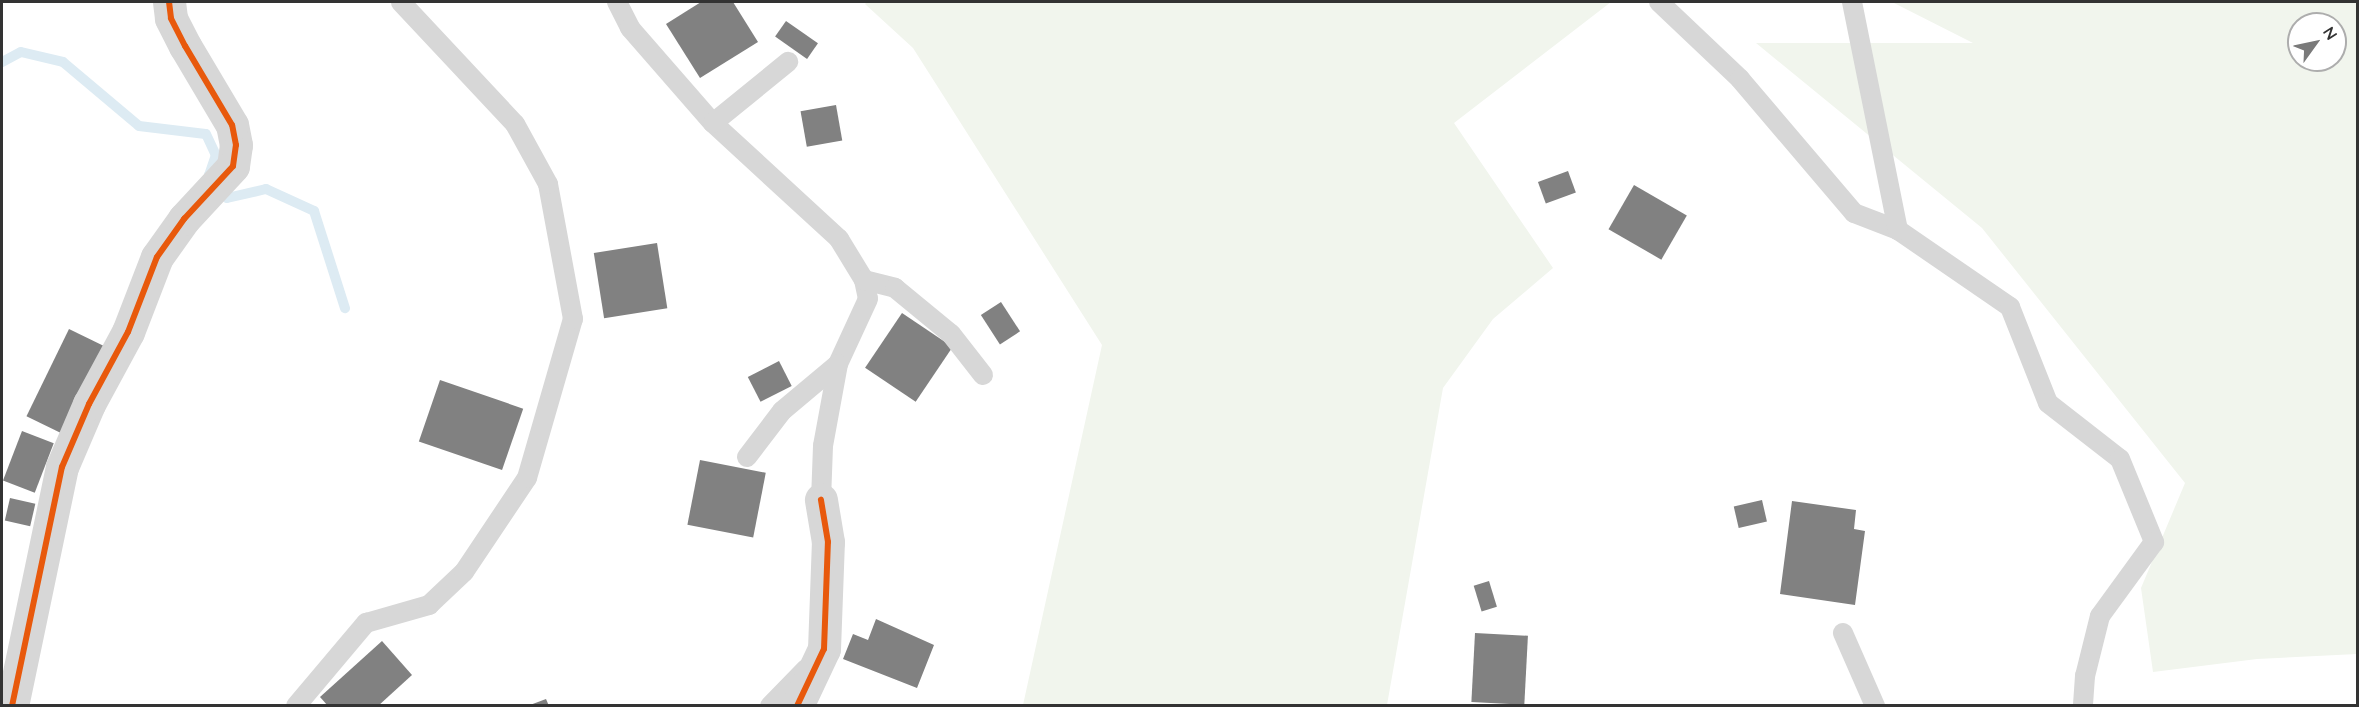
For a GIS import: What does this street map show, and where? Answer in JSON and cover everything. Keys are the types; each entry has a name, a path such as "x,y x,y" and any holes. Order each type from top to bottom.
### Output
{"street":[{"path":"12,705 62,467 89,404 128,332 156,257 184,219 233,166 236,145 232,125 185,46 171,18 169,2"},
{"path":"797,705 824,649 828,542 821,500"}],"lane":[{"path":"296,705 366,623 429,605 464,572 527,478 573,319 548,184 515,124 401,2"},
{"path":"617,2 630,28 714,123 839,238 864,280 867,299 838,364 823,446 821,500"},
{"path":"1659,2 1740,79 1854,213 1898,230 2010,308 2048,403 2120,459 2154,542 2100,616 2085,676 2083,705"},
{"path":"1852,2 1898,230"},
{"path":"714,123 788,62"},
{"path":"864,280 895,288 951,334 983,375"},
{"path":"747,457 782,411 838,364"},
{"path":"1843,633 1875,705"},
{"path":"770,705 824,649"}],"shaded area":[{"path":"867,2 1611,2 1454,123 1553,268 1493,319 1443,388 1387,705 1023,705 1102,345 913,48 865,4"},
{"path":"1892,2 2357,2 2357,654 2257,659 2153,672 2141,588 2185,483 1982,228 1756,43 1973,43"}],"building":[{"path":"701,2 733,2 758,42 700,78 666,24"},
{"path":"786,21 818,43 807,59 775,37"},
{"path":"836,105 842,140 807,147 801,111"},
{"path":"1568,171 1576,193 1546,204 1538,182"},
{"path":"1634,185 1687,216 1661,260 1608,229"},
{"path":"657,243 667,308 604,318 594,253"},
{"path":"1001,302 1020,331 1000,344 981,315"},
{"path":"902,313 953,347 916,402 865,368"},
{"path":"69,329 112,350 70,437 26,416"},
{"path":"779,361 792,386 761,402 748,377"},
{"path":"440,380 523,409 502,470 419,441"},
{"path":"22,431 54,443 35,493 3,480"},
{"path":"700,460 766,473 753,538 687,525"},
{"path":"10,498 35,504 30,526 5,520"},
{"path":"1762,500 1767,521 1739,528 1734,507"},
{"path":"1792,501 1856,510 1854,529 1865,531 1855,605 1780,594"},
{"path":"1489,581 1497,607 1482,611 1474,586"},
{"path":"876,619 934,645 917,688 843,659 853,634 868,640"},
{"path":"1475,633 1528,636 1524,705 1471,702"},
{"path":"382,641 412,675 378,706 328,706 320,697"},
{"path":"546,699 549,706 530,706 530,705"}],"waterway":[{"path":"2,62 21,52 63,62 139,126 206,134 216,155 209,175 227,198 266,189 314,211 345,308"}],"cycle path":[{"path":"12,706 62,467 89,404 128,332 157,257 184,219 233,166 236,145 232,125 185,46 171,18 169,2"},
{"path":"797,706 824,649 828,542 821,500"}]}
